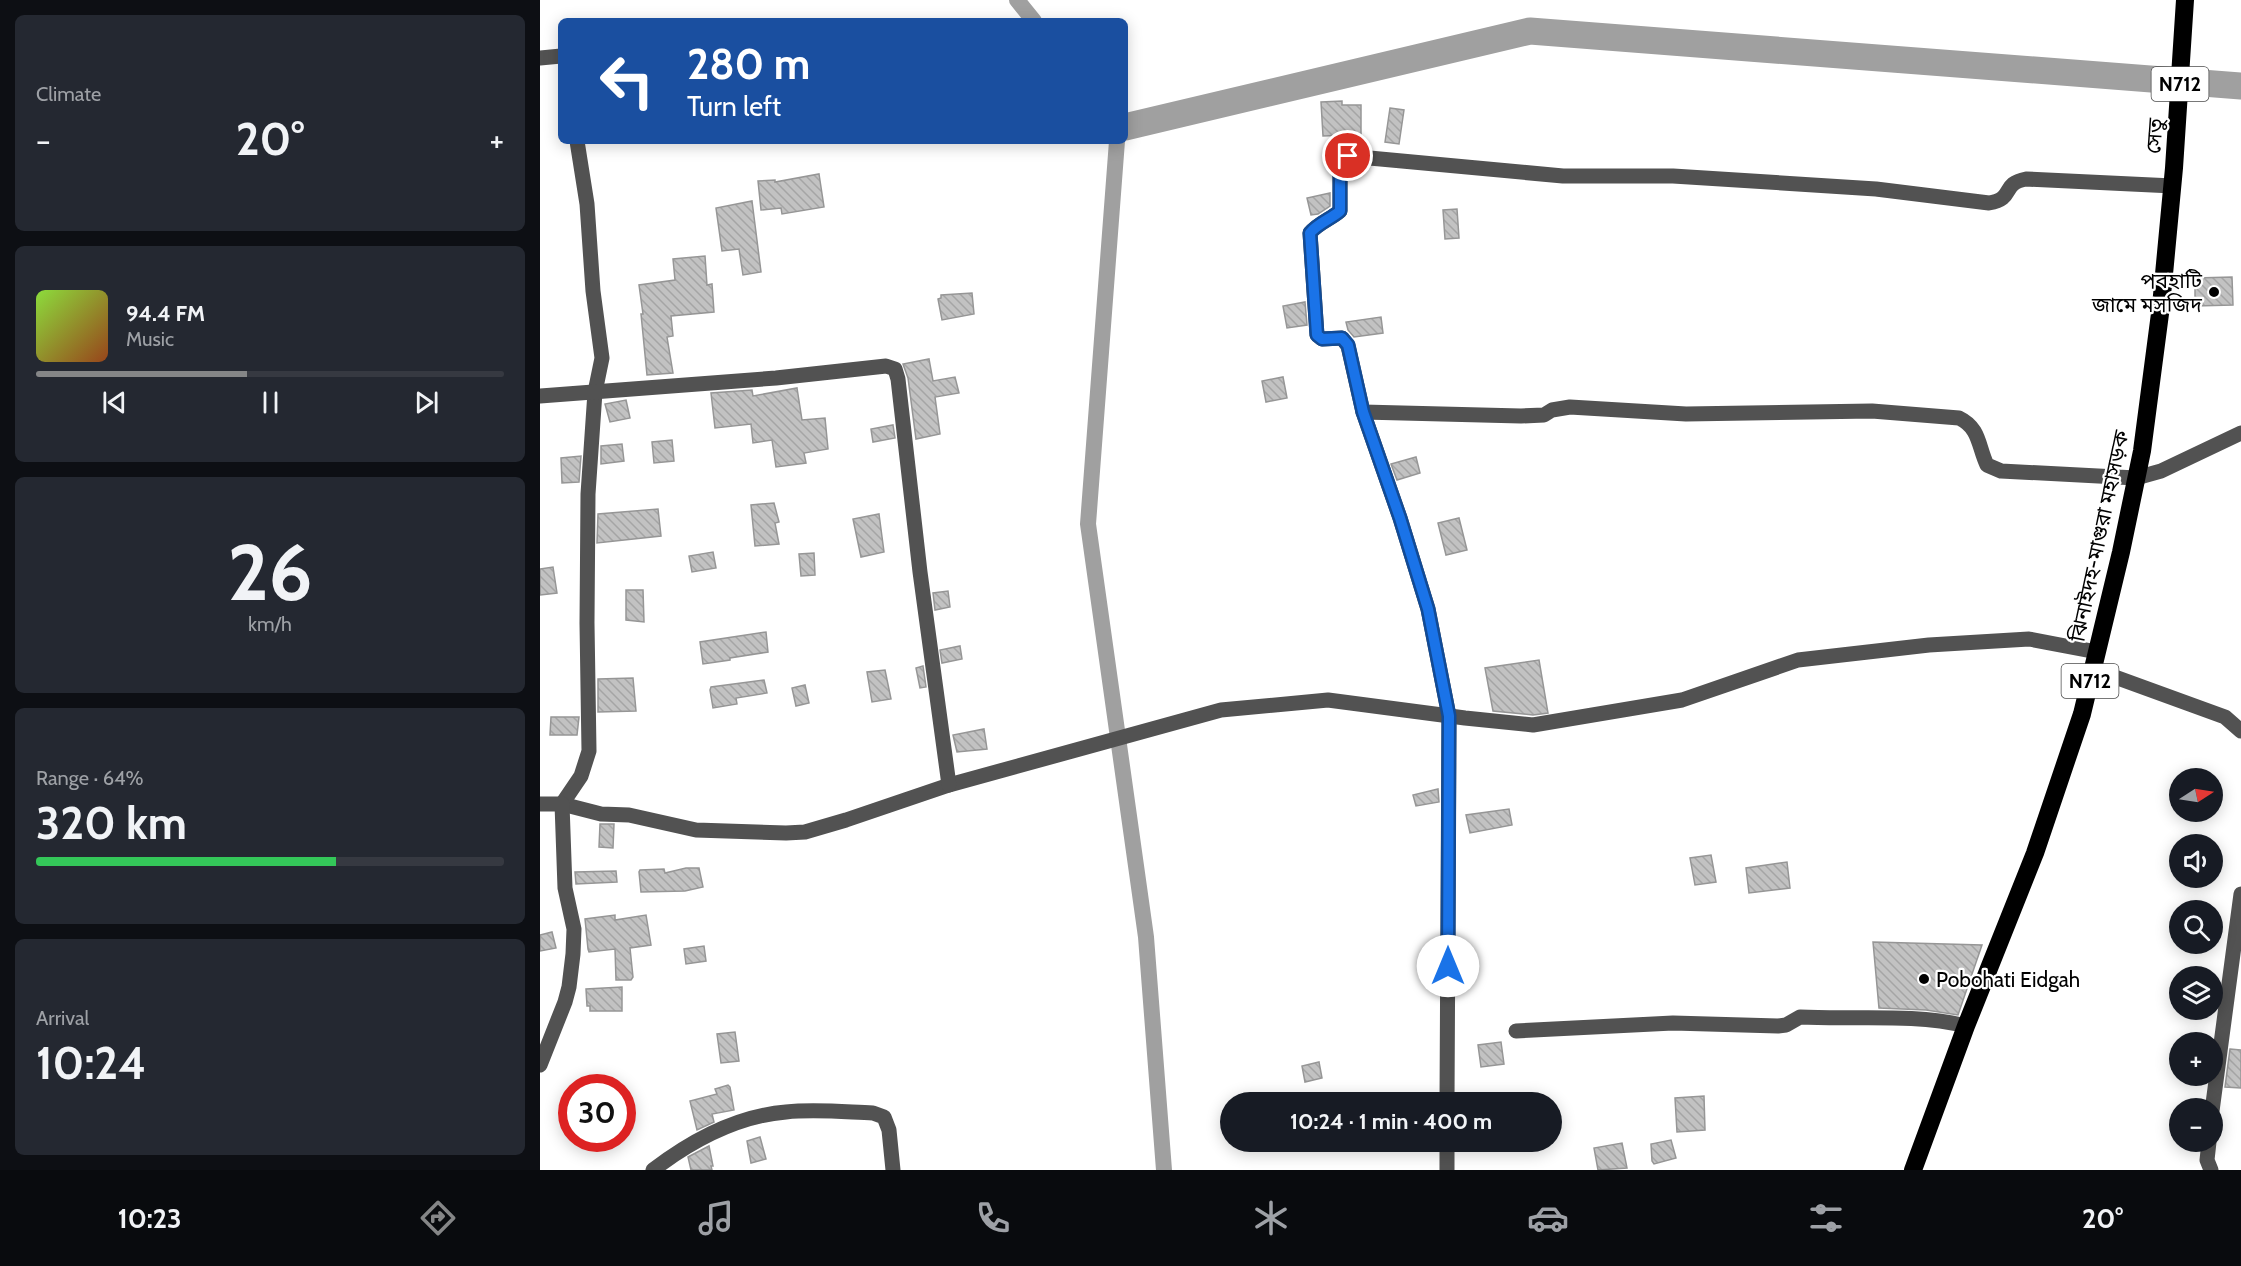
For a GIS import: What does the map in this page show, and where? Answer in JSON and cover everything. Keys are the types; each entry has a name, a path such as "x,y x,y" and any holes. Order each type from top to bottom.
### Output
{"highway":[{"name":"সেতু","path":"2174,177 2186,0"},
{"name":"ঝিনাইদহ-মাগুরা মহাসড়ক","path":"1912,1170 2035,853 2082,714 2121,552 2142,451 2161,306 2174,177"}],"street":[{"path":"540,58 558,56"},
{"path":"541,1057 554,1032 565,1002 573,954 574,929 565,888 561,804 581,776 589,751 588,494 595,392 602,358 593,291 588,204 578,144"},
{"path":"1447,1092 1449,716 1428,609 1400,518 1363,412 1345,340 1342,338 1322,339 1317,335 1310,233 1340,211 1340,165 1343,158 1348,156 1453,164 1563,176 1673,176 1876,189 1989,202 2001,201 2015,181 2026,179 2174,177"},
{"path":"540,396 776,378 886,366 895,369 949,786"},
{"path":"1363,412 1521,416 1544,415 1552,410 1569,407 1686,414 1872,411 1959,418 1969,422 1975,430 1987,465 2001,471 2136,478 2161,471 2241,433"},
{"path":"540,804 561,804 601,814 629,815 696,830 786,833 822,828 949,786 1221,710 1328,700 1533,725 1682,700 1798,660 1929,645 2029,639 2095,661 2225,717 2241,731"},
{"path":"2214,1098 2241,894"},
{"path":"1516,1031 1673,1023 1778,1026 1786,1025 1800,1017 1917,1019 1946,1021 1966,1026"},
{"path":"654,1170 680,1150 740,1122 786,1112 797,1112 873,1113 884,1117 889,1130 893,1170"},
{"path":"1447,1152 1447,1170"},
{"path":"2208,1152 2207,1160 2211,1170"}],"building":[{"path":"1342,101 1342,105 1361,105 1361,144 1349,144 1349,135 1323,136 1321,102"},
{"path":"1390,108 1404,110 1399,144 1385,142"},
{"path":"819,174 824,207 782,214 781,208 761,210 758,181 775,180 775,182"},
{"path":"1330,193 1330,206 1318,214 1311,215 1307,198"},
{"path":"752,201 761,272 743,275 739,249 722,251 716,208"},
{"path":"1457,209 1459,238 1445,239 1443,210"},
{"path":"705,256 707,285 712,284 714,312 671,316 673,336 667,337 673,373 647,375 639,285 675,280 673,259"},
{"name":"পবহাটি জামে মসজিদ","path":"2232,277 2233,305 2195,306 2195,278"},
{"path":"972,293 974,314 942,320 938,299 941,295"},
{"path":"1305,302 1307,325 1287,328 1283,306"},
{"path":"1381,317 1383,333 1354,337 1348,330 1346,322"},
{"path":"929,359 933,381 955,377 959,393 935,397 940,434 916,439 908,378 903,364"},
{"path":"1283,377 1287,398 1266,402 1262,381"},
{"path":"797,388 802,420 825,418 828,449 804,453 806,463 776,467 772,440 753,443 751,424 715,428 711,393 752,390 753,396"},
{"path":"626,400 630,418 610,422 605,404"},
{"path":"893,425 895,438 873,442 871,429"},
{"path":"672,440 674,461 654,463 652,442"},
{"path":"622,444 624,461 601,464 601,446"},
{"path":"581,456 579,482 562,483 561,458"},
{"path":"1416,457 1420,473 1397,480 1391,464"},
{"path":"774,503 779,522 775,523 779,544 755,546 751,505"},
{"path":"658,509 661,536 597,543 598,514"},
{"path":"879,514 884,552 861,557 853,519"},
{"path":"1459,518 1467,550 1446,555 1438,523"},
{"path":"713,552 716,568 692,572 689,556"},
{"path":"814,553 815,575 801,576 799,554"},
{"path":"553,567 557,593 540,595 540,569"},
{"path":"626,590 643,590 644,622 626,620"},
{"path":"948,591 950,607 935,610 933,593"},
{"path":"766,632 768,652 703,664 700,642"},
{"path":"960,646 962,659 942,663 940,650"},
{"path":"1539,660 1548,713 1533,715 1493,711 1485,668"},
{"path":"923,666 926,687 920,688 916,668"},
{"path":"885,670 891,699 872,702 867,672"},
{"path":"633,678 636,711 598,712 598,679"},
{"path":"764,680 767,693 736,698 737,704 713,708 711,687"},
{"path":"805,685 809,703 796,706 792,688"},
{"path":"551,717 579,717 577,735 550,735"},
{"path":"984,729 987,749 957,752 953,735"},
{"path":"1438,789 1439,802 1416,806 1413,795"},
{"path":"1509,809 1512,825 1470,833 1466,815"},
{"path":"600,824 614,824 613,848 599,847"},
{"path":"1711,855 1716,882 1695,885 1690,858"},
{"path":"1787,862 1790,888 1749,893 1746,868"},
{"path":"686,868 699,868 703,887 685,891 641,892 640,870 664,869 665,873"},
{"path":"616,871 617,882 576,884 575,872"},
{"path":"615,915 615,920 646,915 651,945 630,948 633,977 631,980 616,980 615,949 589,952 588,949 585,919"},
{"path":"552,932 556,948 540,951 540,935"},
{"name":"Pobohati Eidgah","path":"1873,942 1982,945 1958,1015 1926,1010 1879,1008"},
{"path":"704,946 706,961 686,964 684,949"},
{"path":"622,987 622,1011 590,1011 590,1006 587,1006 586,989"},
{"path":"735,1032 739,1061 721,1063 717,1034"},
{"path":"1501,1042 1504,1064 1481,1067 1478,1045"},
{"path":"2230,1049 2241,1050 2241,1088 2225,1087"},
{"path":"1319,1062 1322,1078 1305,1082 1302,1066"},
{"path":"728,1085 734,1110 712,1114 714,1122 697,1130 690,1101 717,1094 715,1089"},
{"path":"1704,1096 1705,1130 1677,1132 1675,1098"},
{"path":"760,1137 766,1159 751,1163 747,1141"},
{"path":"1671,1140 1676,1158 1654,1164 1651,1144"},
{"path":"1622,1143 1627,1168 1598,1170 1594,1148"},
{"path":"709,1146 712,1170 691,1170 688,1157"}],"waterway":[{"path":"1017,0 1032,18"},
{"path":"1128,126 1530,31 2241,86"},
{"path":"1117,144 1088,524 1146,937 1164,1170"}],"place":[{"name":"পবহাটি জামে মসজিদ","path":"2214,292"},
{"name":"Pobohati Eidgah","path":"1924,979"}],"route":[{"path":"1348,156 1343,158 1340,165 1340,211 1310,233 1317,335 1322,339 1342,338 1348,345 1363,412 1400,518 1428,609 1449,716 1448,966"}]}
